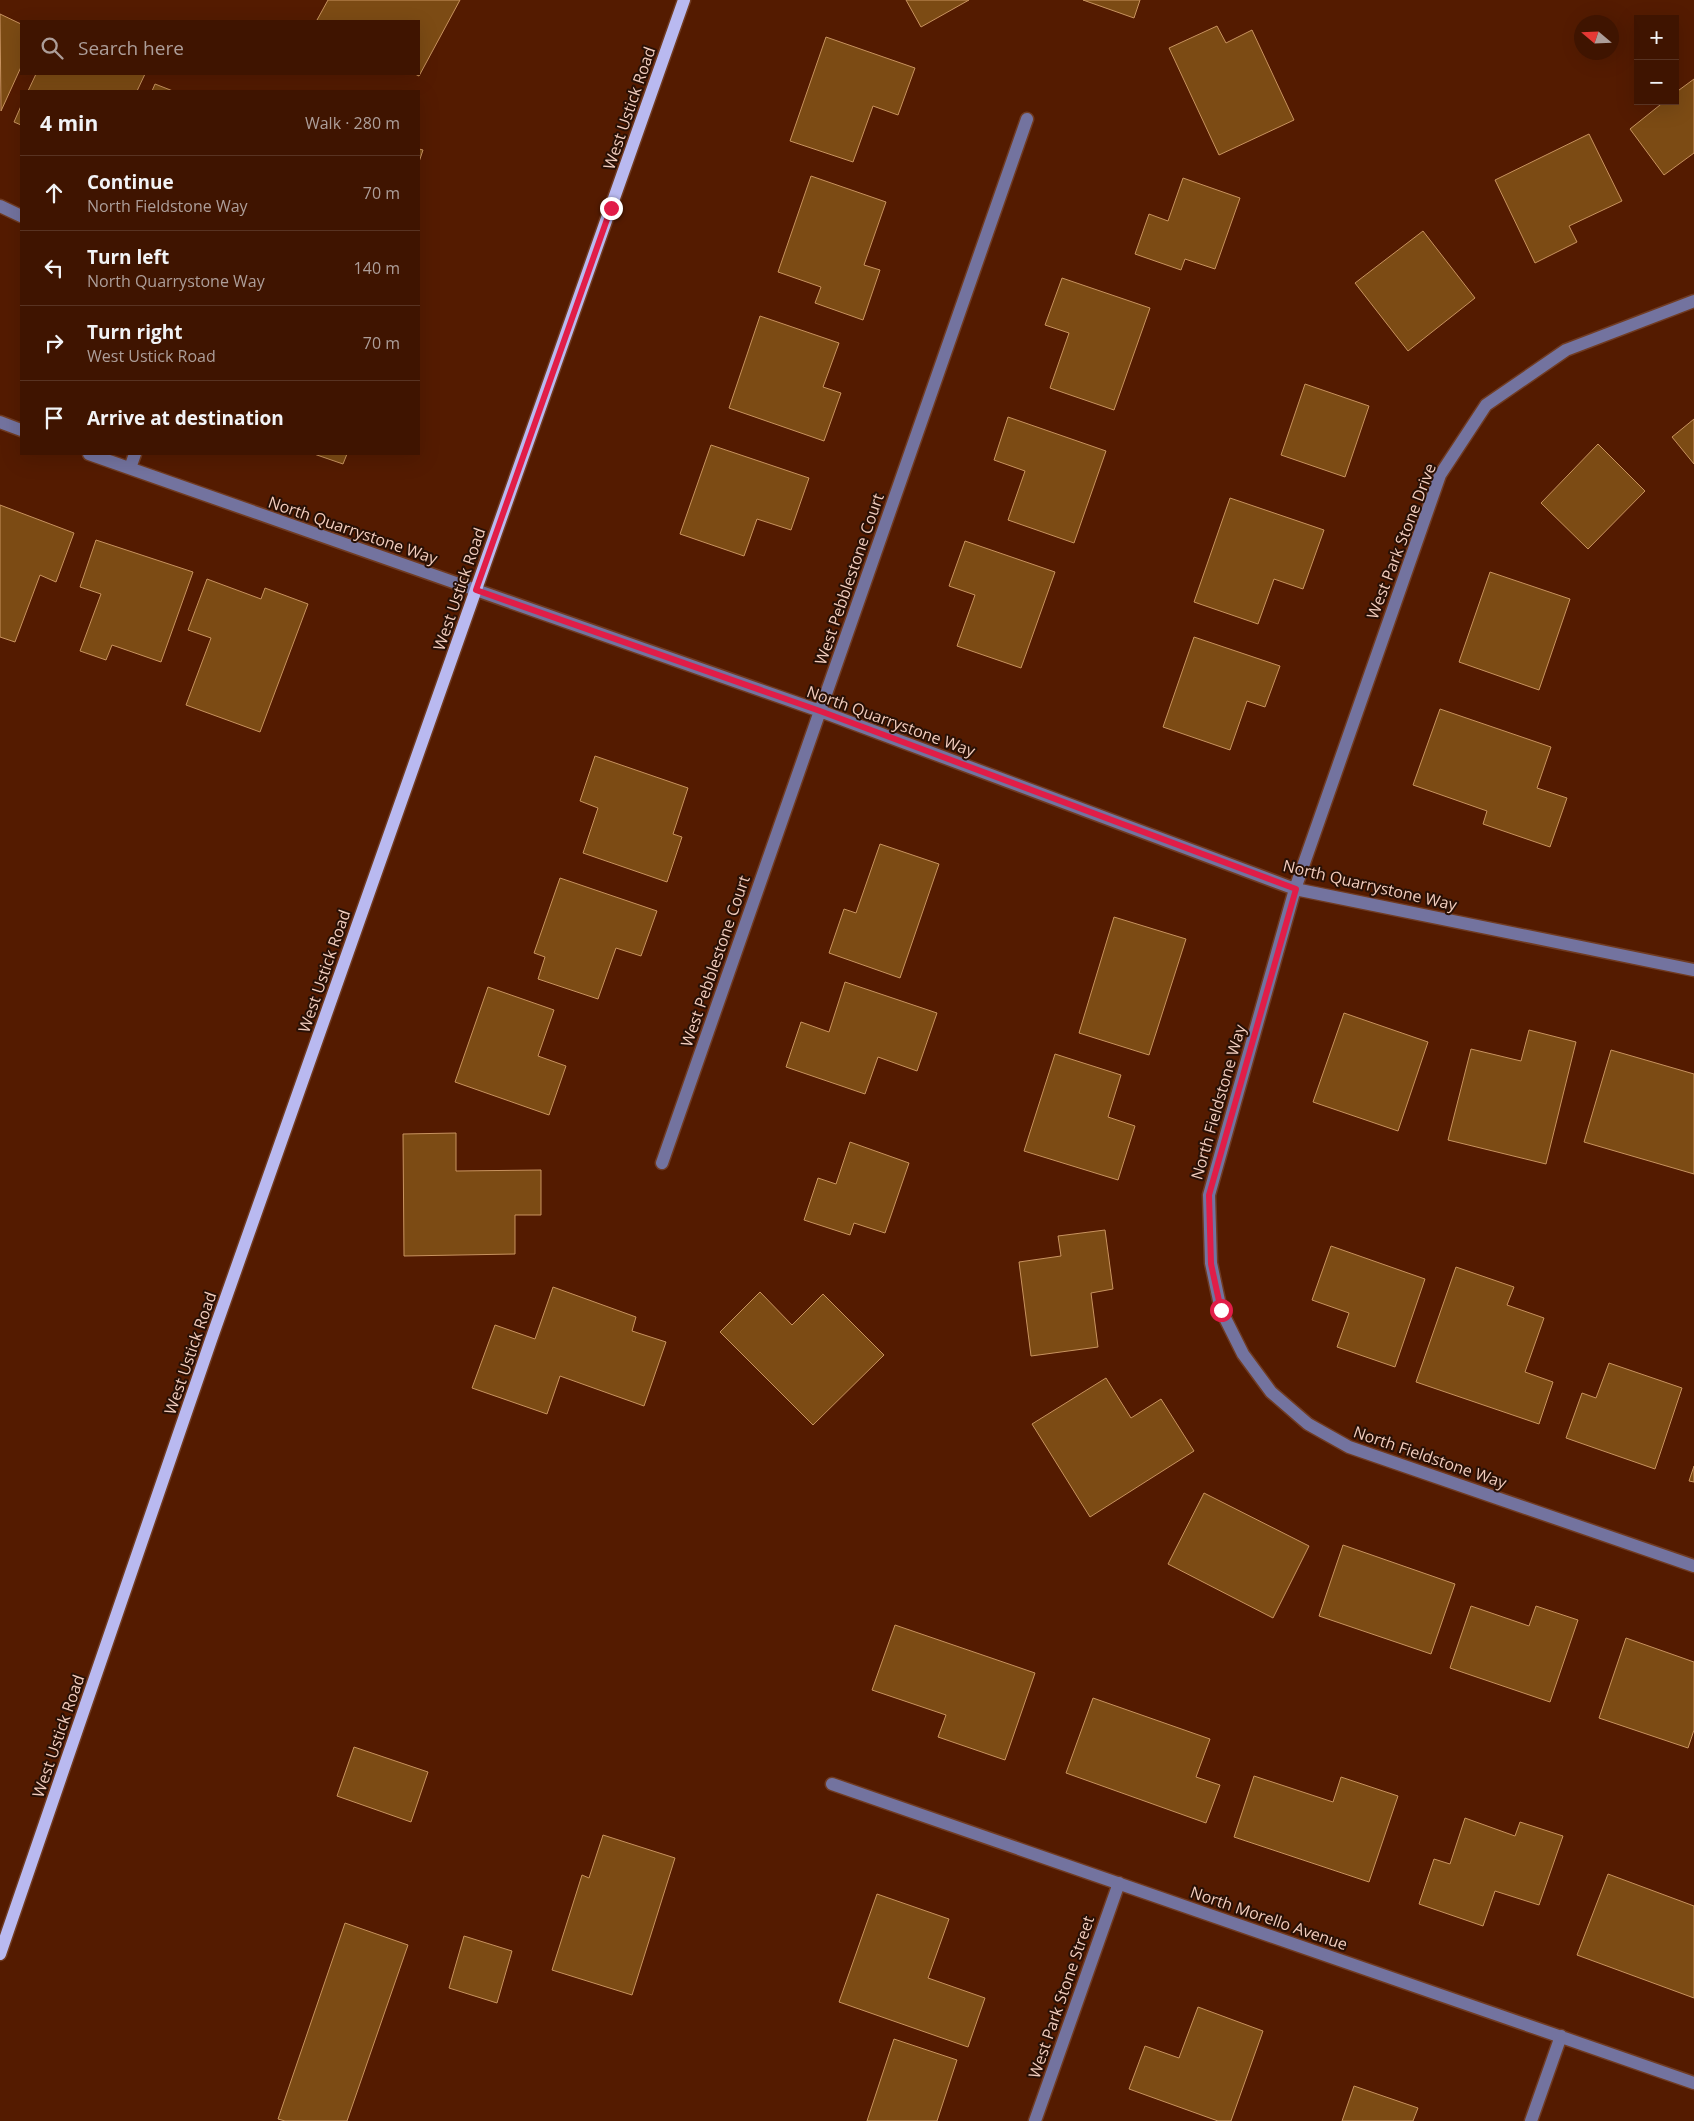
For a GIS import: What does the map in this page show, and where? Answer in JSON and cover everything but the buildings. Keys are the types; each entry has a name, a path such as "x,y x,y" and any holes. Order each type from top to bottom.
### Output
{"main road":[{"name":"West Ustick Road","path":"0,1954 211,1340 684,0"}],"street":[{"name":"West Pebblestone Court","path":"662,1163 1027,119"},
{"path":"0,206 20,216"},
{"name":"West Park Stone Drive","path":"1296,889 1440,475 1486,405 1566,350 1694,301"},
{"path":"0,422 20,430"},
{"name":"North Quarrystone Way","path":"92,455 820,711 1296,889 1694,970"},
{"path":"130,468 136,455"},
{"name":"North Fieldstone Way","path":"1296,889 1209,1195 1211,1264 1221,1310 1242,1354 1271,1392 1308,1424 1349,1447 1694,1566"},
{"name":"North Morello Avenue","path":"832,1784 1694,2083"},
{"name":"West Park Stone Street","path":"1035,2121 1119,1883"},
{"path":"1531,2121 1561,2036"}],"route":[{"path":"611,208 476,590 820,711 1296,889 1209,1195 1211,1264 1221,1310"}]}
